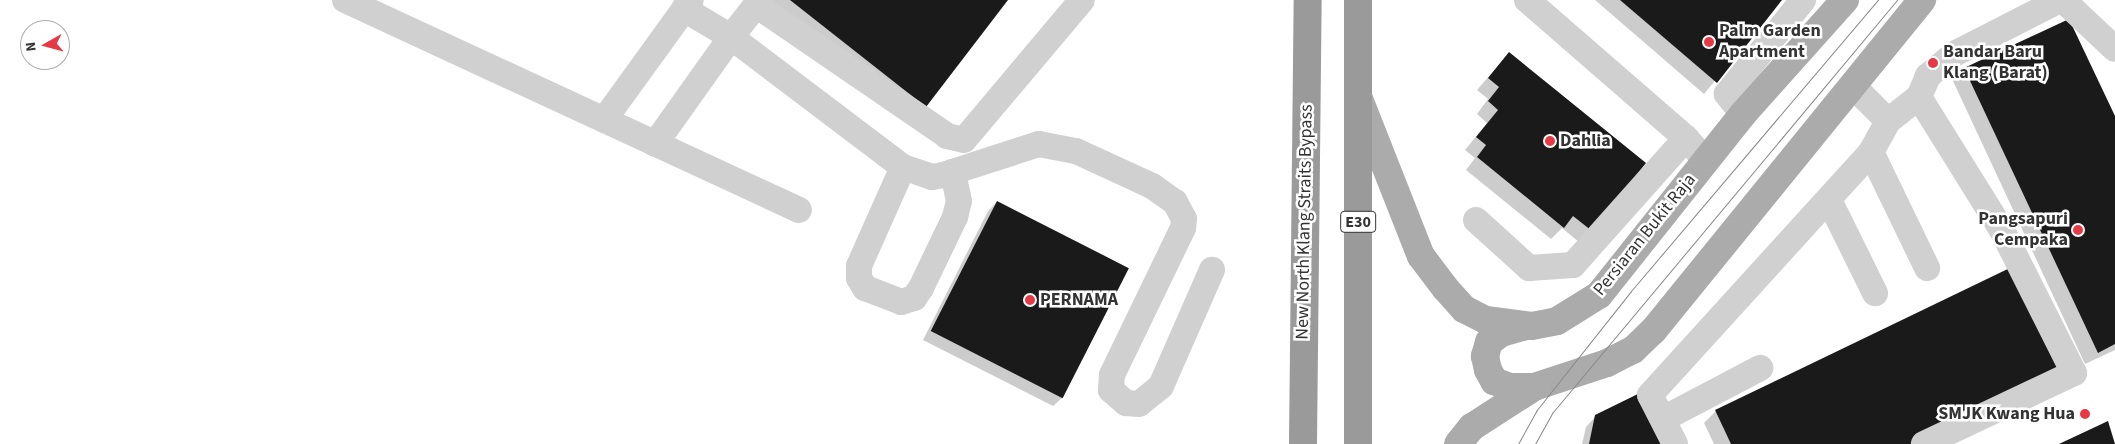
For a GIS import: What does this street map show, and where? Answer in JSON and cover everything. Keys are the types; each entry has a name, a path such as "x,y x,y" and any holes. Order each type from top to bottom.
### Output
{"highway":[{"name":"New North Klang Straits Bypass","path":"1303,444 1308,0"},
{"name":"E30","path":"1358,0 1358,444"},
{"name":"E30","path":"1359,99 1374,0"}],"main road":[{"name":"Persiaran Bukit Raja","path":"1359,99 1421,256 1446,289 1464,308 1486,320 1532,326 1557,321 1599,295 1744,114 1845,0"},
{"path":"1532,326 1501,333 1489,342 1485,356 1488,370 1494,381 1510,388 1534,386 1607,363 1633,350 1653,331 1922,0"},
{"path":"1458,444 1472,427 1534,386"}],"lane":[{"path":"345,0 387,8 604,120 799,210"},
{"path":"655,144 731,37 752,2 947,136 964,140 1082,0"},
{"path":"1527,0 1686,138 1706,162"},
{"path":"1744,114 1726,94 1803,0"},
{"path":"1675,444 1650,395 1871,152 1888,121 1918,96 1928,76 1954,54 2061,0 2115,49"},
{"path":"604,120 688,4 902,167 932,177 953,172 975,162 1039,144 1076,151 1152,186 1175,202 1184,220 1183,228 1112,375 1111,390 1126,404 1139,404 1161,386 1212,270"},
{"path":"1853,86 1888,121"},
{"path":"1918,96 2003,232 2074,373 1924,444"},
{"path":"1476,220 1530,268 1573,264 1686,138"},
{"path":"1871,152 1927,268"},
{"path":"902,167 859,266 858,278 865,288 901,302 914,298 922,288 955,217 959,201 953,172"},
{"path":"1829,200 1875,293"},
{"path":"1663,419 1760,368"}],"building":[{"path":"790,0 1008,0 926,107"},
{"name":"Palm Garden Apartment","path":"1620,0 1782,0 1717,83"},
{"name":"Pangsapuri Cempaka","path":"2069,19 2115,116 2115,344 2098,353 1964,68"},
{"name":"Dahlia","path":"1509,52 1646,163 1592,231 1573,216 1564,228 1477,157 1486,145 1476,137 1498,110 1488,101 1499,87 1488,78"},
{"name":"PERNAMA","path":"997,201 1129,268 1063,398 931,331"},
{"path":"2016,265 2067,369 1911,444 1731,444 1715,410"},
{"path":"1644,391 1670,444 1589,444 1595,415"},
{"path":"2108,421 2115,444 2059,444"}],"tram line":[{"path":"1518,444 1536,411 1631,291 1878,0"},
{"path":"1535,444 1553,412 1897,0"}],"place":[{"name":"Palm Garden Apartment","path":"1709,42"},
{"name":"Bandar Baru Klang (Barat)","path":"1933,63"},
{"name":"Dahlia","path":"1550,141"},
{"name":"Pangsapuri Cempaka","path":"2078,230"},
{"name":"PERNAMA","path":"1030,300"},
{"name":"SMJK Kwang Hua","path":"2085,414"}]}
